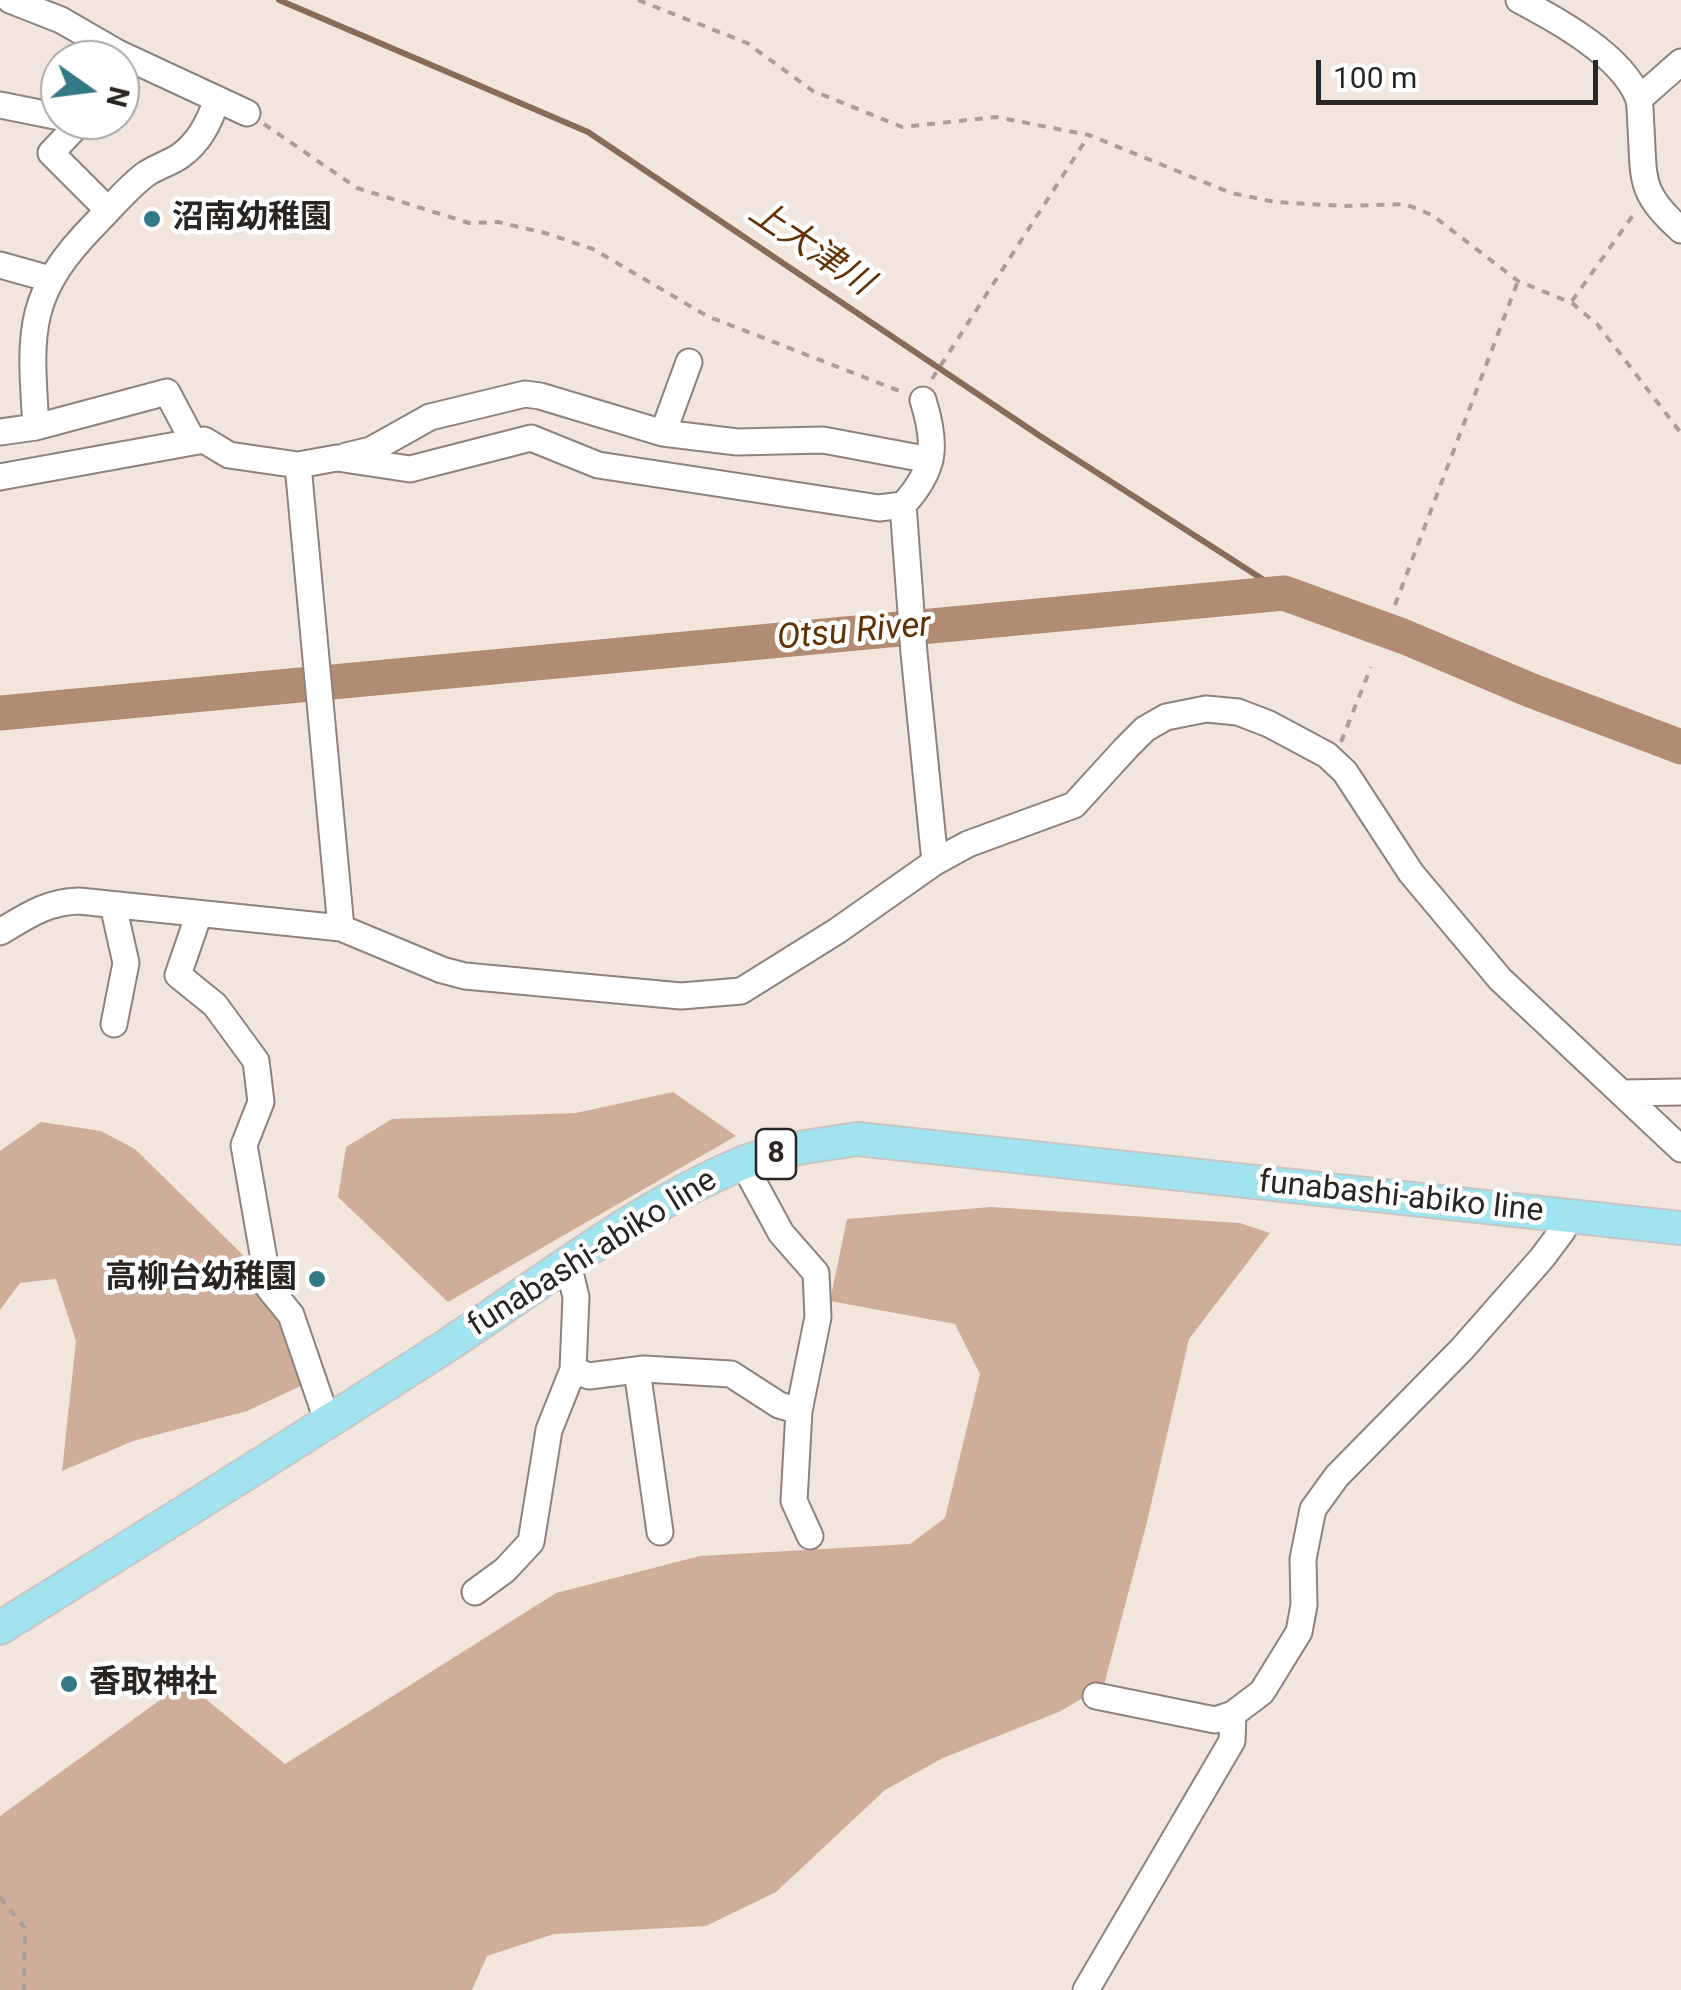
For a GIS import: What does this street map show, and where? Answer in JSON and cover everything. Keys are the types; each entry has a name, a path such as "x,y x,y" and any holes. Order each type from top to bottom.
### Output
{"main road":[{"name":"funabashi-abiko line","path":"0,1628 680,1194 743,1163 799,1148 858,1138 1681,1228"}],"street":[{"path":"10,0 99,40"},
{"path":"1519,0 1596,48 1624,74 1639,99 1642,168 1648,195 1681,230"},
{"path":"140,62 247,112"},
{"path":"1639,99 1681,62"},
{"path":"36,427 30,346 37,308 50,279 77,242 146,174 182,155 208,126 217,99"},
{"path":"0,105 40,113"},
{"path":"60,140 51,153 108,210"},
{"path":"0,265 50,279"},
{"path":"663,433 690,362"},
{"path":"0,432 36,427 167,392 192,441"},
{"path":"0,477 204,440 230,455 298,465 371,450 430,417 526,394 663,433 737,442 823,440 930,460"},
{"path":"337,458 410,469 531,438 598,465 879,508 903,505 919,488 934,445 923,400"},
{"path":"298,465 341,928"},
{"path":"903,505 936,862"},
{"path":"0,932 40,907 58,902 113,905 341,928 465,976 620,992 712,995 741,991 968,844 1074,805 1126,748 1166,716 1206,709 1238,712 1269,724 1334,760 1346,772 1411,872 1500,978 1681,1149"},
{"path":"113,905 126,963 114,1024"},
{"path":"200,914 178,975 215,1005 256,1061 261,1102 244,1145 269,1288 291,1315 327,1420"},
{"path":"1624,1093 1681,1092"},
{"path":"743,1163 781,1233 816,1274 818,1317 799,1411 794,1501 810,1536"},
{"path":"1096,1696 1216,1720 1233,1714 1262,1692 1299,1632 1304,1605 1303,1559 1313,1509 1337,1476 1462,1349 1542,1258 1563,1230 1563,1216"},
{"path":"475,1592 506,1570 531,1542 549,1430 573,1370 576,1297 568,1264"},
{"path":"573,1370 589,1376 637,1370 732,1374 779,1405 799,1411"},
{"path":"637,1370 660,1532"},
{"path":"1086,1990 1232,1741 1233,1714"}],"path":[{"path":"638,0 748,43 813,91 902,127 996,117 1089,134 1231,192 1260,199 1344,206 1406,204 1432,215 1518,281 1572,302 1598,325 1681,433"},
{"path":"247,112 358,188 469,224 498,222 592,249 707,316 923,400"},
{"path":"935,373 1089,134"},
{"path":"1572,302 1648,195"},
{"path":"1395,606 1518,281"},
{"path":"1334,760 1371,667"},
{"path":"0,1897 24,1928 24,1990"}],"shaded area":[{"path":"673,1092 736,1136 448,1302 338,1197 346,1147 392,1119 576,1113"},
{"path":"41,1122 101,1131 135,1149 244,1256 287,1319 305,1384 247,1411 133,1441 62,1471 76,1341 56,1279 20,1283 0,1310 0,1151"},
{"path":"991,1207 1240,1223 1270,1233 1189,1339 1104,1685 1061,1711 943,1758 885,1790 776,1892 706,1926 554,1934 487,1956 472,1990 0,1990 0,1816 185,1682 285,1764 556,1593 700,1556 910,1544 945,1518 980,1374 955,1324 830,1301 847,1219"}],"waterway":[{"name":"上大津川","path":"279,0 588,132 1040,436 1284,593"},
{"name":"Otsu River","path":"0,713 1284,593 1681,747"}],"place":[{"name":"沼南幼稚園","path":"152,219"},
{"name":"高柳台幼稚園","path":"317,1279"},
{"name":"香取神社","path":"69,1684"}]}
